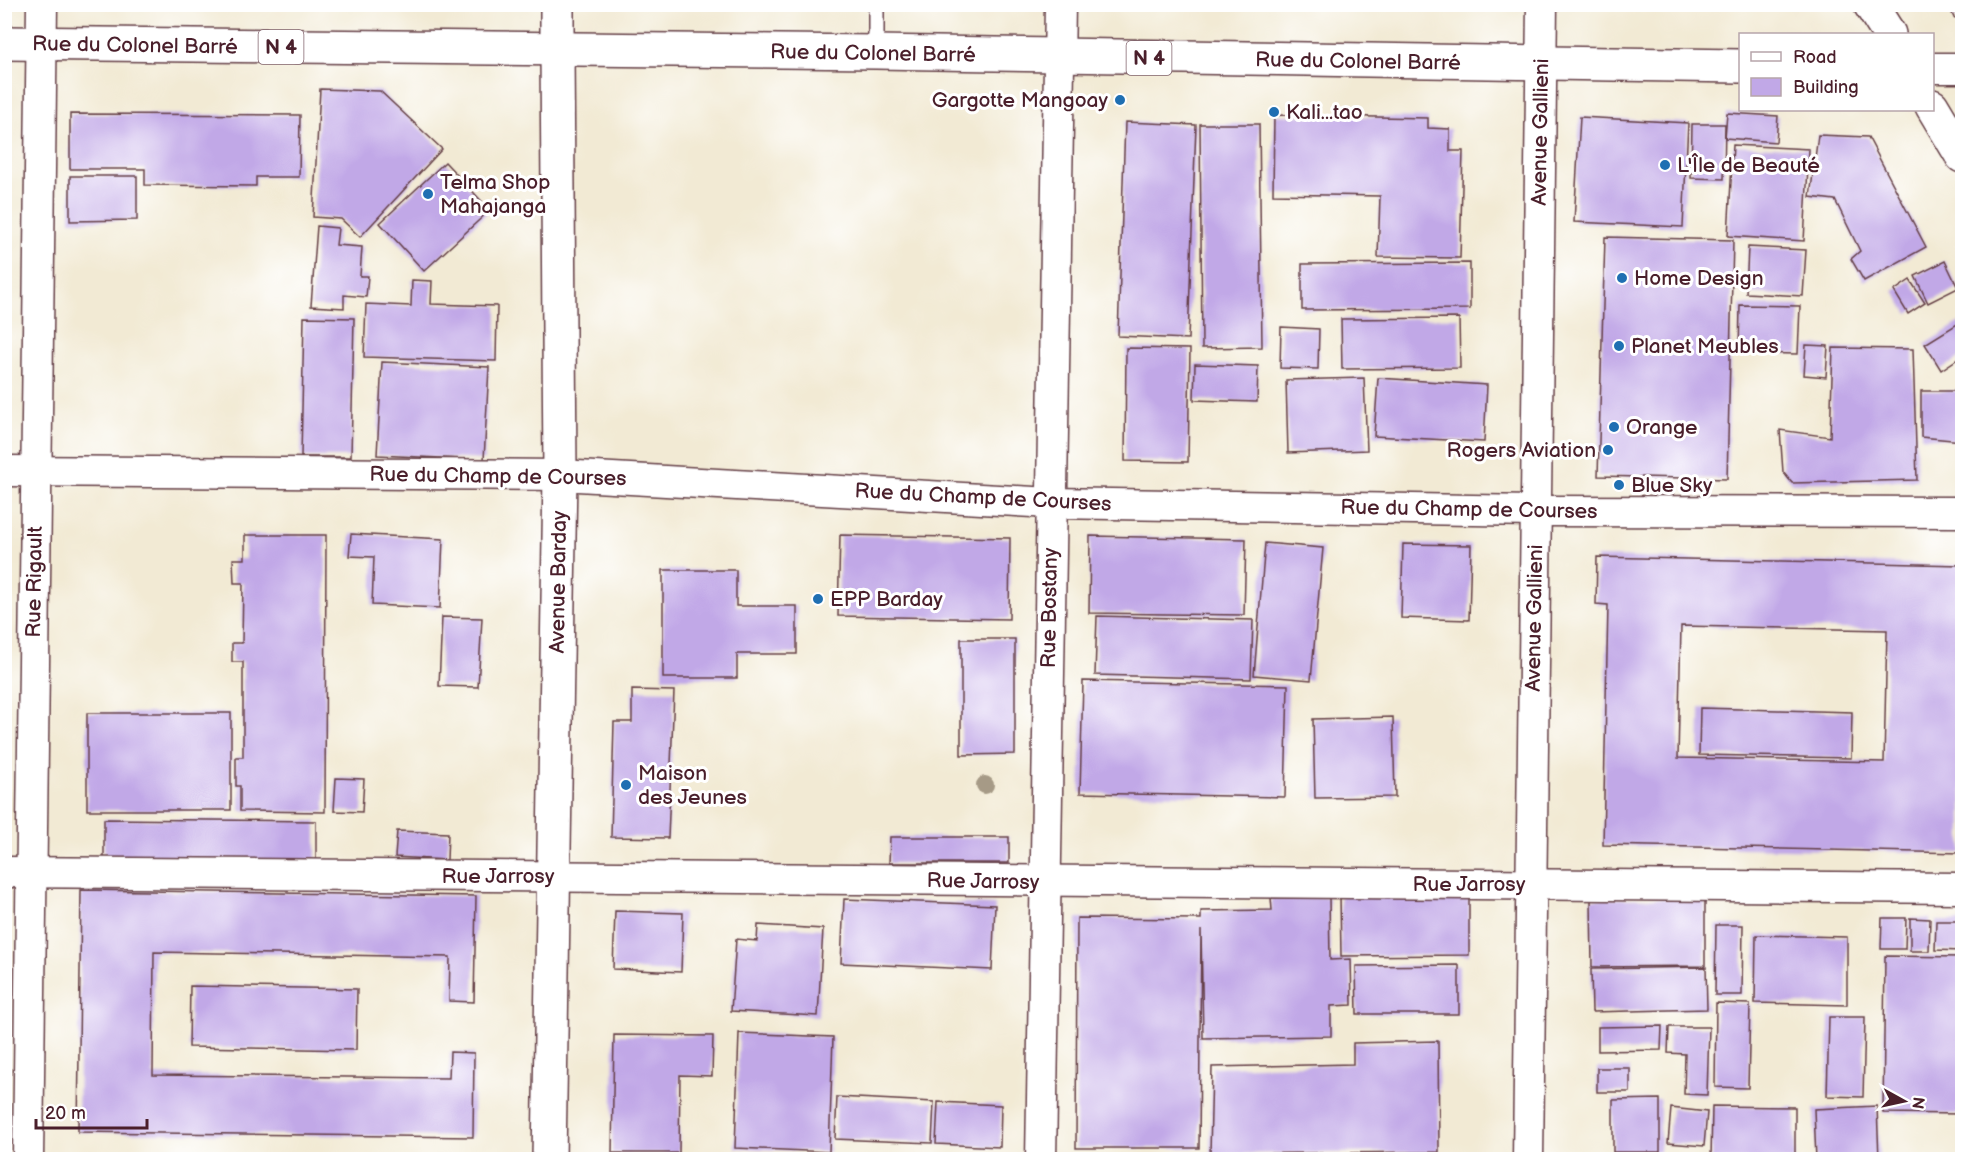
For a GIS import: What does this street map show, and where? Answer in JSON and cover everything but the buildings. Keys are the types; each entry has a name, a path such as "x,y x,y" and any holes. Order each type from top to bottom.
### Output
{"main road":[{"name":"Avenue Barday","path":"549,1160 560,475 558,4"},
{"path":"1870,4 1888,33"},
{"name":"Rue du Colonel Barré","path":"4,43 876,52 1059,57 1739,66"},
{"path":"1934,109 1962,156"}],"street":[{"name":"Rue Rigault","path":"28,1160 18,872 35,471 42,4"},
{"name":"Rue Bostany","path":"1041,1160 1060,4"},
{"name":"Avenue Gallieni","path":"1528,1160 1542,4"},
{"path":"1934,68 1962,68"},
{"name":"Rue du Champ de Courses","path":"4,471 560,475 1051,503 1536,511 1962,512"},
{"name":"Rue Jarrosy","path":"18,872 1962,888"}],"lane":[{"path":"876,4 876,52"}],"place":[{"name":"Gargotte Mangoay","path":"1120,100"},
{"name":"Kali...tao","path":"1274,112"},
{"name":"L'Île de Beauté","path":"1665,165"},
{"name":"Telma Shop Mahajanga","path":"428,194"},
{"name":"Home Design","path":"1622,278"},
{"name":"Planet Meubles","path":"1619,346"},
{"name":"Orange","path":"1614,427"},
{"name":"Rogers Aviation","path":"1608,450"},
{"name":"Blue Sky","path":"1619,485"},
{"name":"EPP Barday","path":"818,599"},
{"name":"Maison des Jeunes","path":"626,785"}]}
